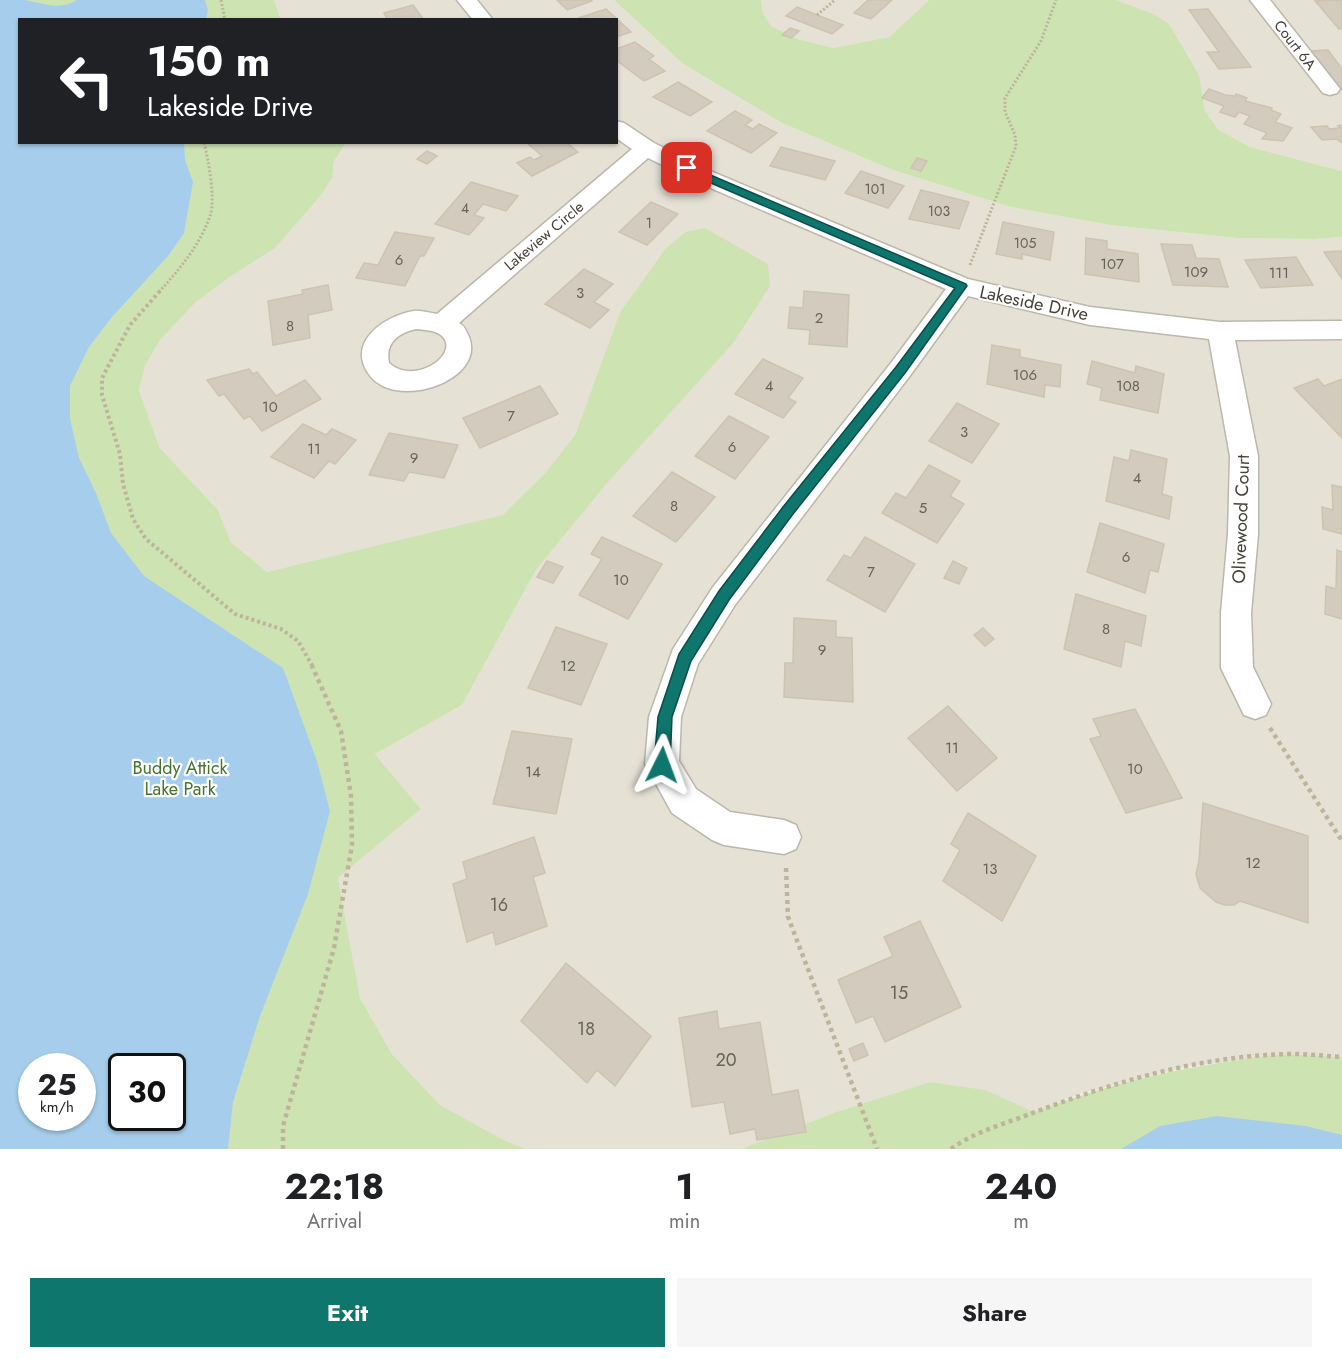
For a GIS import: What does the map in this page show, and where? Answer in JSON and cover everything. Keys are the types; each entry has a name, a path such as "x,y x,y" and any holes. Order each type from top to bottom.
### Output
{"street":[{"path":"466,0 482,18"},
{"name":"Court 6A","path":"1260,0 1330,89"},
{"name":"Lakeside Drive","path":"618,129 646,148 707,178 967,288 1090,316 1220,331 1342,330"},
{"name":"Lakeview Circle","path":"441,323 646,148"},
{"path":"784,837 724,828 684,801 662,765 665,717 684,659 724,596 788,511 967,288"},
{"name":"Olivewood Court","path":"1220,331 1244,456 1243,534 1236,613 1237,668 1255,704"}],"path":[{"path":"221,0 225,18"},
{"path":"817,15 835,0"},
{"path":"967,288 966,275 1017,141 1003,111 1005,97 1029,62 1053,14 1056,0"},
{"path":"204,144 210,171 211,214 185,263 130,325 102,378 102,395 120,454 123,484 133,519 147,539 235,614 281,629 298,641 309,659 341,731 351,796 352,845 334,948 298,1064 284,1126 283,1149"},
{"path":"1255,704 1342,841"},
{"path":"784,837 788,917 877,1149"},
{"path":"951,1149 963,1140 1082,1093 1185,1067 1287,1054 1342,1057"}],"shaded area":[{"path":"274,0 614,0 683,64 782,123 890,169 1011,207 1110,225 1237,238 1342,237 1342,1057 1287,1054 1185,1067 1082,1093 1034,1112 985,1091 930,1082 836,1112 741,1149 526,1149 504,1140 440,1105 392,1054 360,998 338,878 421,809 375,754 462,705 536,570 608,482 685,232 665,249 620,312 575,435 545,473 503,516 267,572 231,542 218,510 160,448 139,391 145,366 160,340 196,302 231,276 332,178 334,161 345,144 618,144 618,18 281,18"},
{"path":"761,0 929,0 889,37 833,48 798,39 771,26 763,13"},
{"path":"1115,0 1342,0 1342,171 1250,147 1219,130 1205,111 1198,75"}],"green space":[{"name":"Buddy Attick Lake Park","path":"0,0 274,0 281,18 18,18 18,144 345,144 334,161 332,178 321,195 275,248 196,302 160,340 145,366 139,391 160,448 218,510 231,542 267,572 503,515 545,473 575,435 620,312 665,249 685,232 705,228 768,264 770,286 734,342 608,482 536,570 462,705 375,754 421,809 338,878 360,998 392,1054 440,1105 504,1140 526,1149 0,1149"},
{"path":"614,0 761,0 763,13 771,26 798,39 833,48 889,37 929,0 1115,0 1154,14 1169,24 1199,75 1205,111 1219,130 1250,147 1342,171 1342,237 1237,238 1110,225 1011,207 890,169 782,123 683,64"},
{"path":"1287,1054 1342,1057 1342,1149 741,1149 836,1112 930,1082 985,1090 1034,1112 1096,1091 1159,1074 1222,1062"}],"water":[{"name":"Buddy Attick Lake Park","path":"0,0 25,0 58,6 77,0 205,0 208,10 206,18 18,18 18,144 184,144 185,160 193,182 184,233 169,255 112,317 89,347 70,386 70,419 79,458 96,493 111,533 144,576 283,668 317,761 330,811 308,894 260,1016 233,1102 228,1149 0,1149"},
{"path":"1217,1116 1306,1126 1342,1135 1342,1149 1121,1149 1160,1126"}],"building":[{"path":"557,0 591,0 592,1 567,10"},
{"path":"868,0 892,0 871,19 854,13"},
{"path":"1342,0 1342,29 1339,29 1315,1"},
{"path":"413,5 423,18 387,18 384,13"},
{"path":"797,7 843,25 832,34 786,16"},
{"path":"606,9 616,18 578,18"},
{"path":"1208,9 1251,67 1219,69 1207,52 1219,52 1189,10"},
{"path":"618,20 631,32 618,36"},
{"path":"790,28 799,31 791,38 782,35"},
{"path":"635,42 654,56 649,59 665,71 644,81 618,62 618,48"},
{"path":"1328,50 1342,69 1342,90 1311,51"},
{"path":"678,82 712,102 690,116 653,97"},
{"path":"1209,89 1225,95 1235,96 1236,94 1247,98 1245,101 1272,108 1271,110 1281,114 1275,122 1292,128 1283,141 1262,139 1267,133 1244,124 1250,116 1239,112 1235,117 1220,112 1224,106 1202,98"},
{"path":"735,111 752,120 745,125 753,129 759,124 777,133 751,153 707,131"},
{"path":"1342,125 1342,142 1337,139 1322,140 1311,127 1327,126 1329,129 1340,128 1338,126"},
{"path":"528,144 568,144 578,152 532,176 517,163 530,157 534,160 542,156"},
{"path":"781,147 835,161 825,180 770,166"},
{"path":"427,151 437,156 427,164 417,159"},
{"path":"917,158 927,161 921,171 911,168"},
{"path":"861,171 904,186 888,208 845,193"},
{"path":"471,182 518,196 506,211 483,204 474,215 484,218 469,235 435,224"},
{"path":"921,190 969,202 959,229 909,219"},
{"path":"651,202 678,214 647,245 619,232"},
{"path":"1003,222 1054,232 1050,260 1022,254 1022,259 996,254"},
{"path":"395,232 434,238 424,256 420,256 405,286 356,278 364,263 378,265"},
{"path":"1086,238 1107,241 1107,249 1138,254 1139,282 1085,274"},
{"path":"1161,244 1192,245 1196,258 1219,259 1228,287 1173,285"},
{"path":"1342,251 1342,279 1324,252"},
{"path":"1296,257 1313,285 1261,288 1245,260"},
{"path":"584,269 613,284 594,302 609,310 590,328 545,304"},
{"path":"328,285 332,310 308,315 310,338 273,345 268,301 303,294 302,290"},
{"path":"804,291 849,295 847,347 809,344 810,330 788,328 790,307 803,308"},
{"path":"992,345 1020,350 1020,357 1061,365 1060,387 1045,385 1044,397 987,384"},
{"path":"763,359 803,378 788,398 796,402 783,418 735,394"},
{"path":"1092,361 1135,373 1136,366 1164,374 1158,413 1100,400 1102,388 1087,384"},
{"path":"249,369 253,374 257,372 276,396 305,380 321,399 262,431 250,416 244,419 224,394 219,396 207,380"},
{"path":"1318,379 1324,386 1342,379 1342,438 1294,388"},
{"path":"540,386 558,414 480,448 463,418"},
{"path":"957,403 999,424 972,463 929,441"},
{"path":"729,416 769,437 735,479 695,456"},
{"path":"303,424 326,435 332,429 356,440 335,464 329,461 314,478 271,457"},
{"path":"389,433 458,445 444,478 409,472 404,481 369,475"},
{"path":"1131,450 1167,459 1162,494 1172,497 1169,519 1106,501 1114,457 1129,461"},
{"path":"929,465 960,481 950,496 964,504 937,543 882,513 896,493 906,498"},
{"path":"672,472 715,497 676,542 633,516"},
{"path":"1332,485 1342,487 1342,534 1323,529 1322,507 1333,510"},
{"path":"1100,523 1164,544 1158,572 1150,570 1145,593 1087,572"},
{"path":"602,537 662,564 628,619 579,595 602,559 591,554"},
{"path":"865,537 915,564 885,612 827,580 844,555 851,558"},
{"path":"1337,550 1342,552 1342,619 1325,614 1326,586 1336,589"},
{"path":"547,561 563,567 553,583 537,577"},
{"path":"953,561 967,568 959,584 944,578"},
{"path":"1076,594 1146,616 1141,646 1125,641 1121,667 1064,649"},
{"path":"794,618 836,621 836,637 852,638 853,702 784,697 785,663 793,663"},
{"path":"556,627 607,644 581,705 528,688"},
{"path":"983,628 994,639 985,646 974,635"},
{"path":"948,706 997,758 957,791 908,738"},
{"path":"1135,709 1182,798 1126,813 1090,739 1101,736 1093,719"},
{"path":"512,731 572,739 556,814 493,804"},
{"path":"1203,803 1308,836 1308,923 1240,901 1234,905 1225,905 1216,902 1200,888 1196,874"},
{"path":"968,813 1036,856 1002,921 943,881 960,850 951,844"},
{"path":"534,837 545,873 533,877 547,926 496,945 493,932 467,942 453,884 467,879 463,862"},
{"path":"920,921 961,1007 885,1042 873,1016 856,1023 838,980 893,956 884,937"},
{"path":"566,963 651,1036 615,1086 597,1070 587,1083 521,1021"},
{"path":"717,1011 719,1029 760,1022 772,1095 798,1090 806,1132 757,1140 755,1129 730,1134 724,1102 692,1107 679,1018"},
{"path":"863,1043 868,1055 854,1061 849,1049"}],"route":[{"path":"662,765 665,717 684,659 724,596 900,370 962,286 926,273 687,168"}]}
